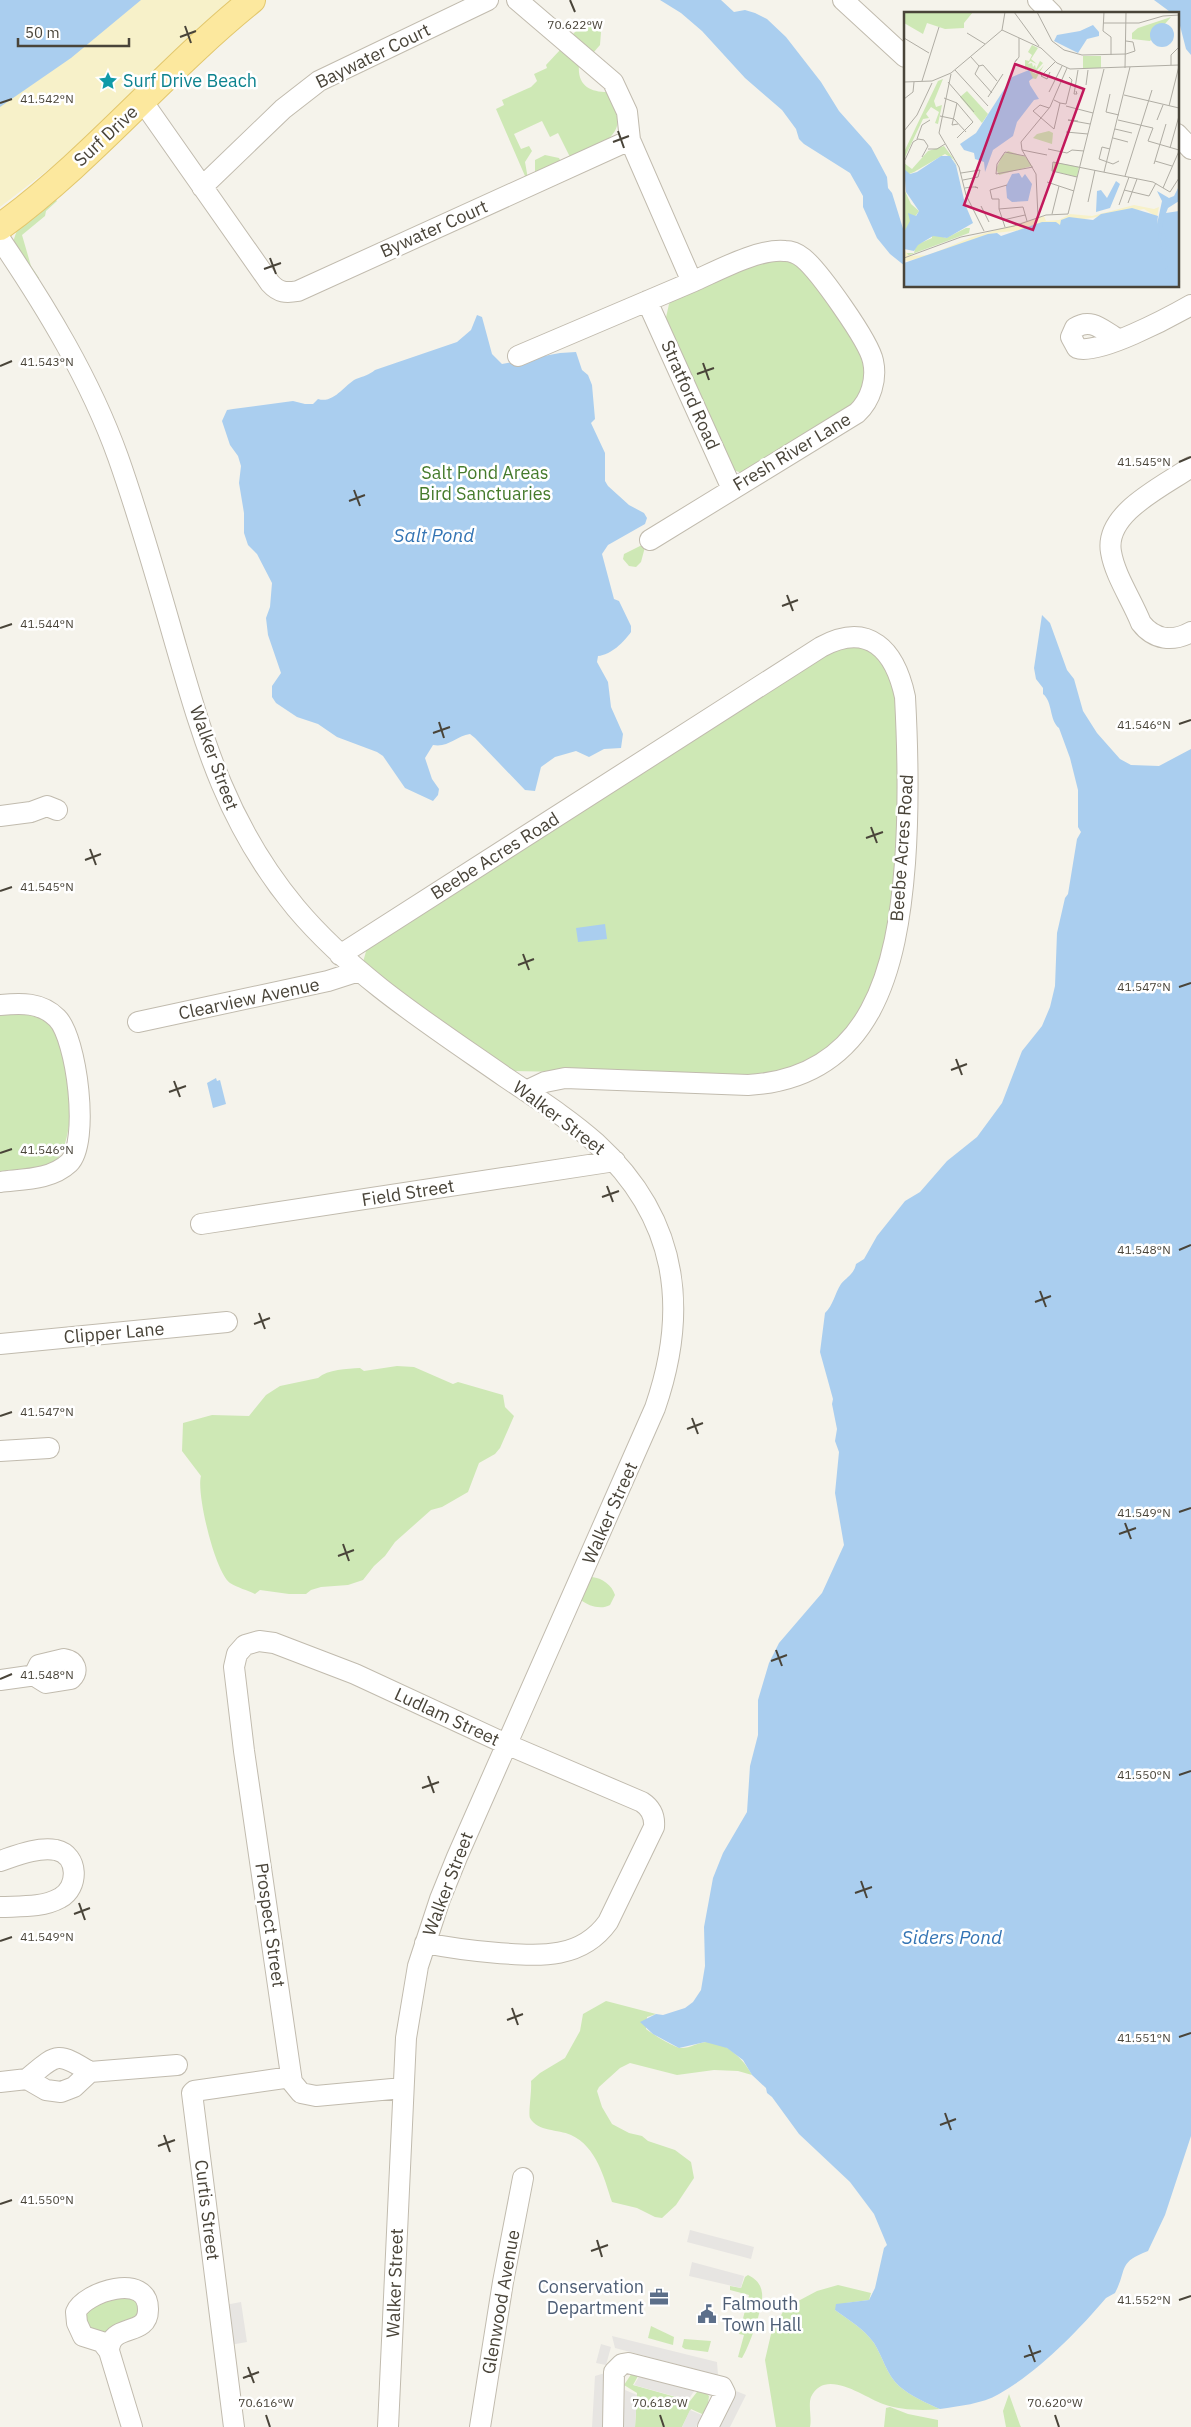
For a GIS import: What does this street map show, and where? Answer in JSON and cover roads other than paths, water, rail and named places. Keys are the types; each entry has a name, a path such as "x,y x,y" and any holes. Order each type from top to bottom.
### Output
{"main road":[{"name":"Surf Drive","path":"0,226 78,162 210,37 252,0"}],"street":[{"name":"Baywater Court","path":"202,187 295,99 319,81 488,0"},
{"path":"517,0 613,82 627,112 630,140 692,282"},
{"path":"843,0 904,56"},
{"path":"1038,0 1050,12"},
{"name":"Bywater Court","path":"143,102 270,283 279,291 289,293 307,287 630,140"},
{"path":"1178,135 1191,149"},
{"name":"Walker Street","path":"0,239 75,361 105,424 142,528 207,749 225,796 249,842 267,870 313,928 359,971 526,1092 574,1124 615,1161 639,1192 654,1220 665,1250 674,1307 671,1354 663,1385 646,1431 506,1744 440,1900 425,1943 410,2009 403,2088 388,2427"},
{"name":"Fresh River Lane","path":"518,356 692,282 763,253 776,250 793,252 812,267 842,308 866,344 874,362 871,392 863,407 857,413 650,540"},
{"name":"Stratford Road","path":"648,301 732,489"},
{"path":"1118,339 1191,305"},
{"path":"1191,467 1124,512 1114,528 1110,544 1118,570 1141,623 1147,630 1161,638 1184,636 1191,632"},
{"name":"Beebe Acres Road","path":"340,955 833,640 855,636 866,638 878,644 894,665 901,681 904,697 909,804 903,890 896,935 880,995 856,1033 840,1050 824,1061 807,1071 781,1081 748,1084 564,1078 545,1082 526,1092"},
{"path":"0,816 31,812 47,806 54,807 56,810"},
{"name":"Clearview Avenue","path":"138,1022 328,981 359,971"},
{"path":"0,1005 38,1006 53,1014 64,1027 74,1054 80,1134 76,1155 55,1173 0,1182"},
{"name":"Field Street","path":"200,1224 615,1161"},
{"name":"Clipper Lane","path":"0,1344 227,1322"},
{"path":"0,1451 49,1448"},
{"name":"Ludlam Street","path":"237,1654 245,1645 252,1642 274,1643 355,1674 506,1744 642,1802 649,1808 653,1815 654,1827 608,1922 601,1932 584,1945 558,1954 532,1956 460,1950 425,1943"},
{"name":"Prospect Street","path":"237,1654 234,1667 244,1751 291,2076"},
{"path":"0,1680 36,1675"},
{"path":"0,1861 34,1851 58,1851 70,1860 74,1877 71,1889 56,1900 38,1905 0,1908"},
{"path":"0,2082 27,2079 48,2060 61,2058 72,2060 90,2072 177,2065"},
{"path":"27,2079 46,2090 60,2092 74,2087 90,2072"},
{"path":"291,2076 298,2089 311,2096 403,2088"},
{"name":"Curtis Street","path":"234,2427 192,2093 194,2091 291,2076"},
{"name":"Glenwood Avenue","path":"480,2427 503,2282 523,2178"},
{"path":"110,2351 132,2427"},
{"path":"613,2427 614,2372 622,2364 649,2367 722,2387 725,2393 708,2427"}],"water":[{"path":"0,0 141,0 71,58 0,107"},
{"path":"660,0 721,0 734,12 745,10 767,19 786,37 821,82 839,111 871,147 887,177 888,188 892,193 904,232 904,265 890,254 877,238 863,207 863,196 850,173 804,144 782,110 745,78 702,31 681,13"},
{"path":"1154,0 1191,0 1191,55 1186,49 1178,12 1170,12"},
{"name":"Salt Pond","path":"477,315 482,317 492,354 502,364 560,353 576,352 582,370 588,375 592,385 595,419 591,423 605,453 605,481 629,505 644,513 647,518 645,524 608,545 602,554 614,599 619,601 631,626 631,632 625,640 612,651 598,656 597,662 608,682 611,707 623,734 621,748 604,749 589,757 576,751 555,757 541,767 535,791 525,790 475,738 470,734 465,735 443,745 433,745 425,758 432,779 439,789 438,795 433,801 405,788 383,756 377,752 337,737 318,724 297,717 276,703 272,697 272,686 281,673 268,635 266,618 270,607 272,583 257,554 248,545 244,533 244,513 239,483 241,466 238,456 230,445 222,421 227,410 293,401 313,404 318,399 329,399 356,379 375,370 457,342 471,330"},
{"name":"Siders Pond","path":"1042,615 1050,623 1067,670 1074,679 1083,711 1097,733 1120,759 1131,765 1159,766 1191,749 1191,2136 1165,2215 1148,2251 1127,2263 1115,2293 1106,2298 1083,2324 1042,2363 1014,2385 985,2400 940,2409 913,2396 899,2386 891,2376 874,2343 866,2333 835,2310 836,2304 869,2300 875,2288 884,2248 887,2245 874,2214 850,2182 799,2134 767,2093 766,2088 752,2075 743,2060 727,2048 705,2042 679,2048 653,2034 640,2022 656,2014 663,2015 685,2008 693,2002 701,1990 705,1966 704,1927 713,1878 723,1853 747,1812 750,1766 758,1735 758,1700 769,1663 779,1643 822,1593 844,1545 835,1493 839,1452 835,1441 837,1429 832,1404 833,1399 820,1352 825,1313 841,1284 852,1273 856,1264 864,1259 877,1236 905,1201 920,1192 947,1161 977,1137 1002,1103 1022,1051 1042,1026 1050,1007 1055,986 1057,933 1065,898 1068,894 1077,839 1081,832 1078,827 1078,790 1070,758 1046,697 1043,694 1043,688 1036,679 1034,668"},
{"path":"605,924 607,939 578,942 576,928"},
{"path":"216,1078 217,1081 220,1080 226,1104 213,1108 207,1083"}],"place":[{"name":"Surf Drive Beach","path":"108,81"},
{"name":"Conservation Department","path":"659,2297"},
{"name":"Falmouth Town Hall","path":"707,2314"}],"park label":[{"name":"Salt Pond Areas Bird Sanctuaries","path":"485,483"}]}
